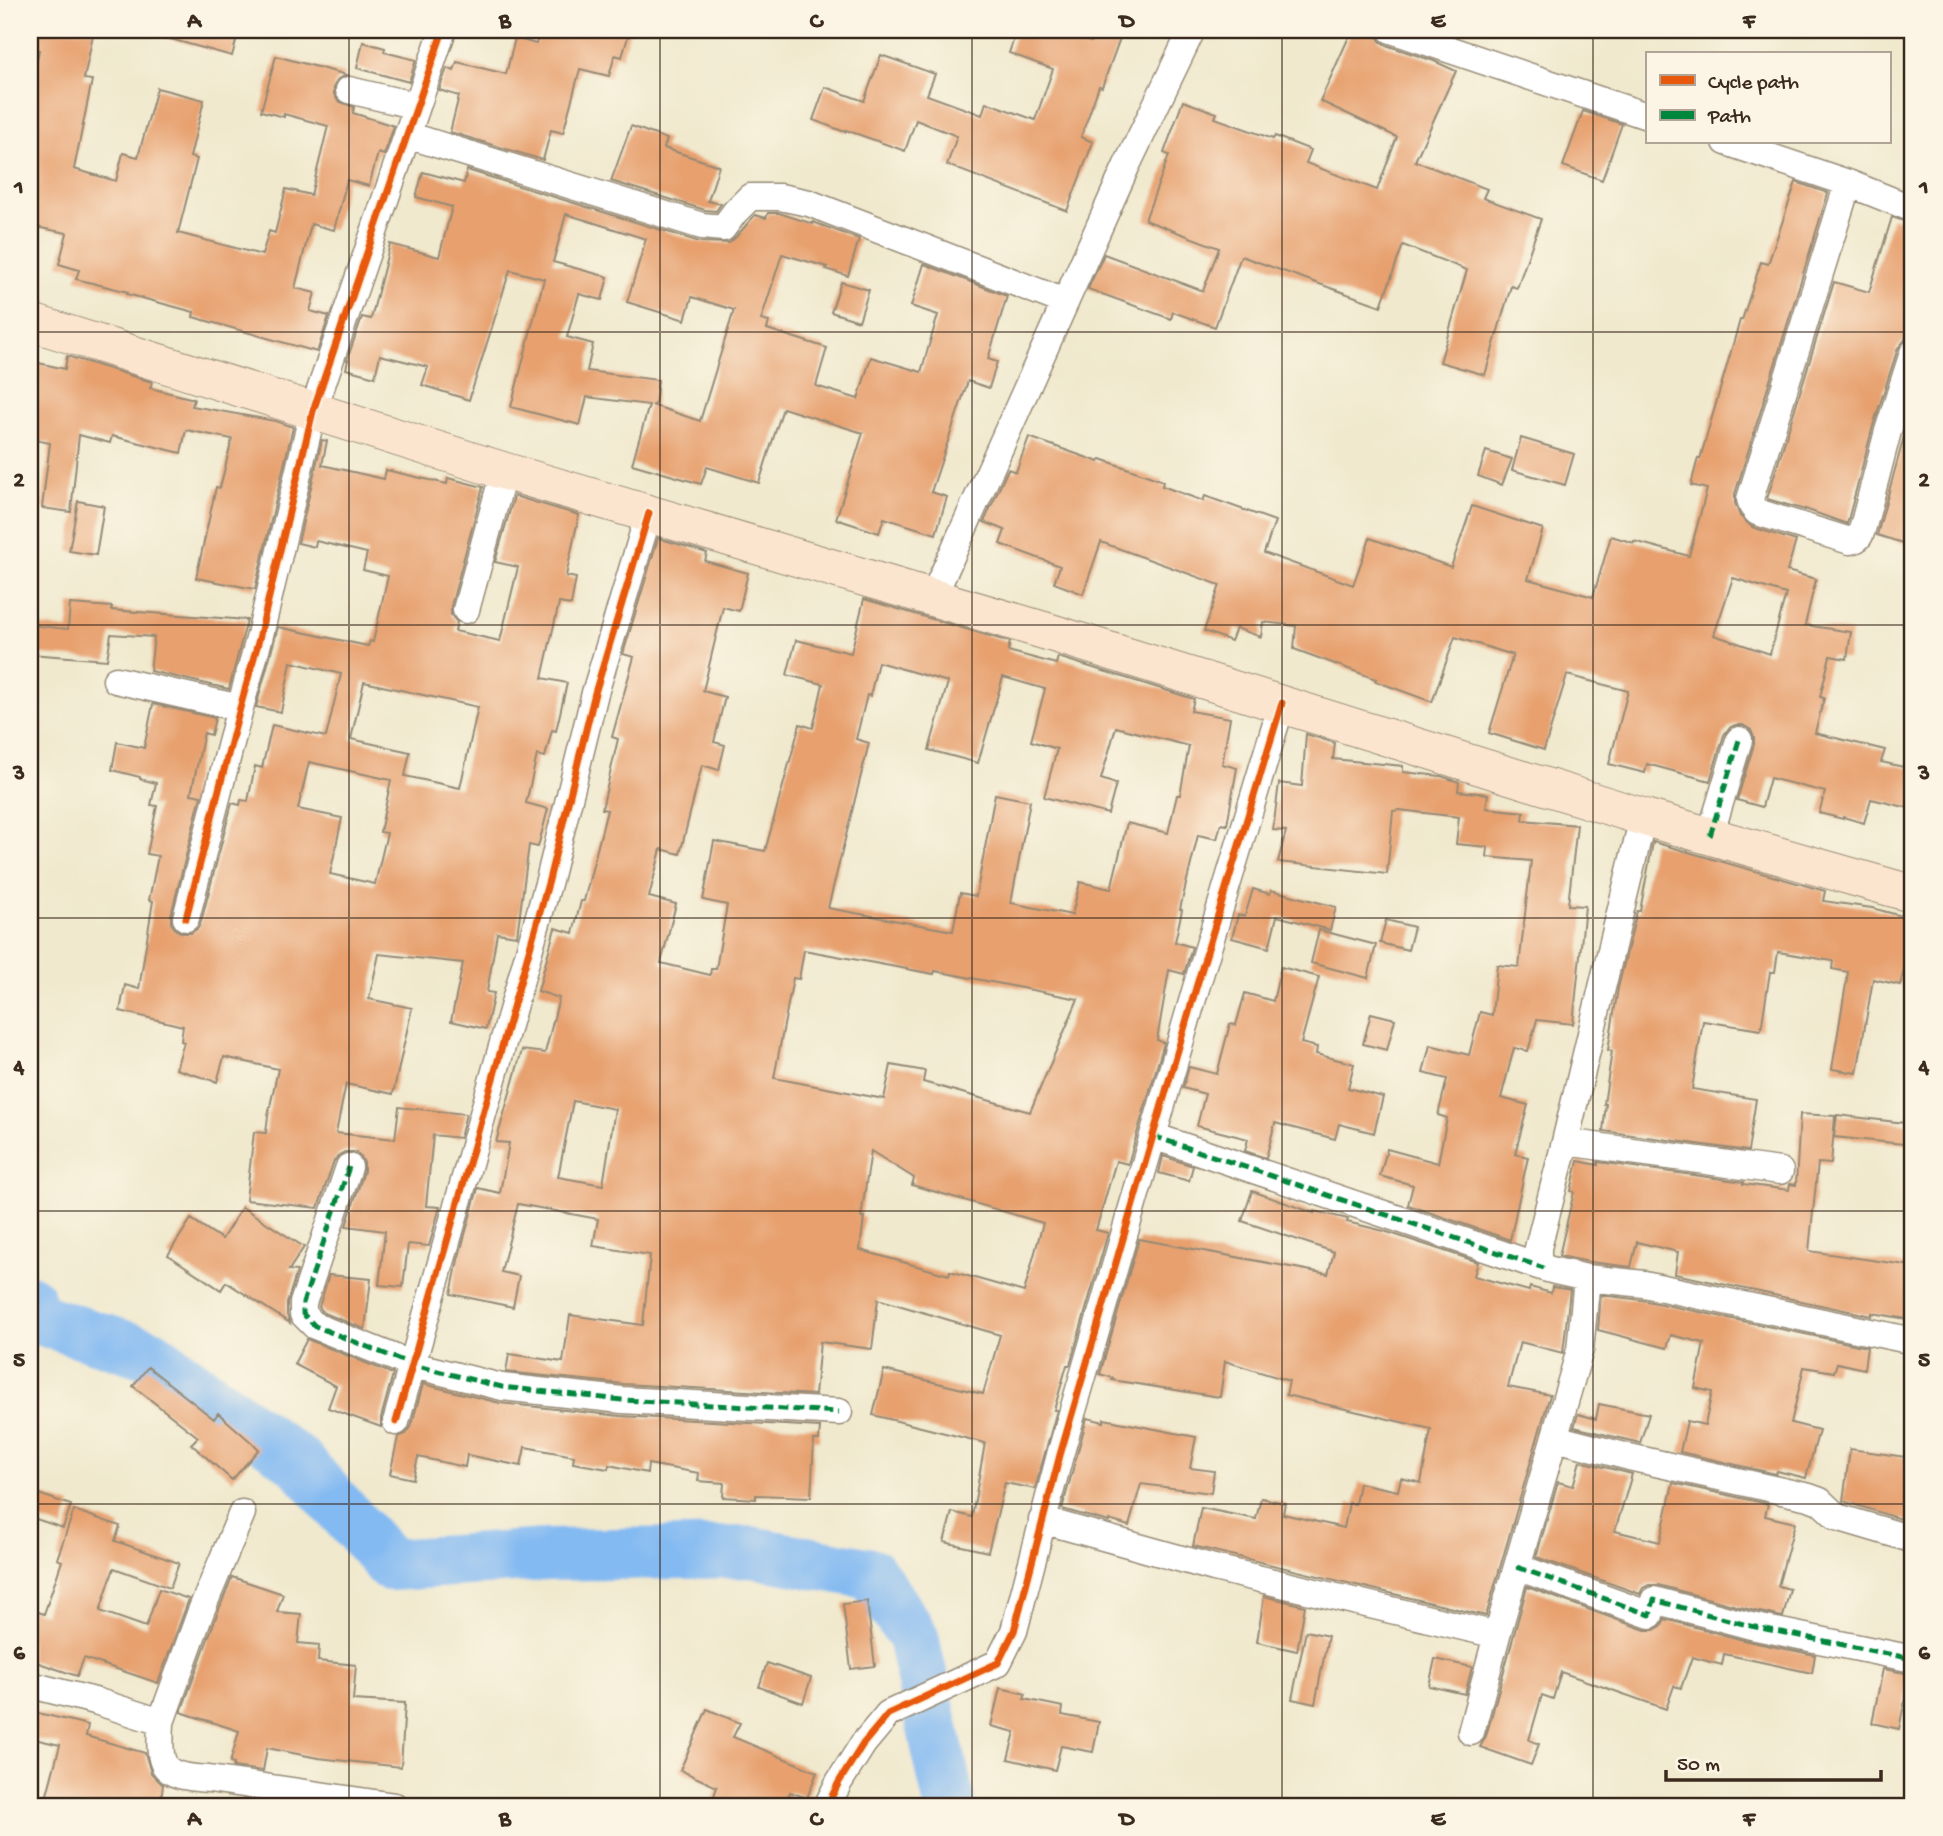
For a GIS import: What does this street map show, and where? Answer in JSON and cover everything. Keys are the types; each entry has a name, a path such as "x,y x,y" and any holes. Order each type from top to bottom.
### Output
{"main road":[{"path":"30,322 504,471 1282,703 1643,817 1913,894"}],"street":[{"path":"186,918 259,639 313,411 443,30"},
{"path":"933,597 1126,167 1192,30"},
{"path":"1391,30 1646,116"},
{"path":"349,90 417,106"},
{"path":"407,135 702,226 723,228 734,212 750,197 779,197 809,203 1065,302"},
{"path":"1732,144 1847,183 1913,209"},
{"path":"1847,183 1750,499 1757,512 1850,541 1860,536 1888,431 1913,353"},
{"path":"466,610 504,471"},
{"path":"396,1422 549,880 595,693 649,513"},
{"path":"116,680 240,708"},
{"path":"827,1806 863,1744 888,1714 998,1663 1014,1631 1042,1520 1196,988 1282,703"},
{"path":"1710,836 1739,740"},
{"path":"1544,1268 1538,1260 1538,1248 1643,817"},
{"path":"1153,1136 1544,1268 1587,1278 1644,1284 1913,1341"},
{"path":"1565,1142 1780,1171"},
{"path":"349,1167 303,1304 303,1314 315,1326 413,1365 502,1387 622,1400 839,1412"},
{"path":"1471,1732 1580,1350 1587,1278"},
{"path":"1555,1438 1809,1497 1820,1501 1837,1517 1908,1538"},
{"path":"242,1513 201,1611 161,1722 160,1754 163,1763 170,1772 187,1778 395,1806"},
{"path":"1042,1520 1213,1568 1497,1635"},
{"path":"1517,1567 1650,1615 1654,1600 1751,1626 1913,1659"},
{"path":"30,1686 96,1701 161,1722"}],"building":[{"path":"30,30 94,30 84,79 92,80 74,169 116,181 123,153 138,157 157,88 204,100 190,157 197,159 178,233 262,255 269,231 275,233 286,189 311,195 328,126 261,111 276,56 347,75 338,79 334,86 338,101 354,107 353,113 394,126 384,155 378,153 369,186 347,180 334,230 311,224 295,288 315,293 310,311 329,316 317,352 193,317 194,312 127,294 128,292 76,279 79,270 59,264 67,233 30,226 30,94 39,50 30,48"},
{"path":"164,30 239,30 232,56 163,37"},
{"path":"540,30 630,30 622,57 615,55 609,76 580,69 563,133 551,130 543,160 450,132 459,96 439,90 447,68 454,71 457,62 506,74 515,38 536,44"},
{"path":"1017,30 1057,30 1091,42 1096,30 1123,30 1081,137 1093,142 1067,211 947,165 957,136 916,120 905,151 813,120 825,87 864,101 881,55 935,74 927,95 982,115 986,102 1035,120 1053,69 1009,53"},
{"path":"1352,30 1367,30 1376,34 1386,45 1456,71 1415,161 1487,189 1483,198 1541,219 1517,288 1511,286 1485,375 1440,362 1467,270 1403,245 1381,306 1241,256 1215,327 1173,312 1171,319 1088,289 1104,254 1203,291 1219,248 1145,220 1169,155 1164,153 1183,101 1217,113 1215,118 1311,150 1306,163 1377,190 1397,137 1320,101"},
{"path":"363,42 385,48 384,52 416,60 409,82 357,68"},
{"path":"1583,111 1622,124 1602,180 1563,166"},
{"path":"631,126 667,139 664,148 719,166 708,201 721,204 716,211 611,181"},
{"path":"467,170 700,242 729,243 755,215 766,218 768,213 779,213 813,222 859,239 848,276 782,254 761,320 769,322 767,329 827,348 816,386 858,399 871,357 921,372 938,315 911,306 924,264 1007,296 988,359 997,362 989,388 968,381 931,492 947,497 936,534 884,518 879,533 836,519 863,433 783,408 759,483 707,467 701,484 632,464 649,405 587,397 580,425 511,407 544,279 510,270 469,400 422,385 428,367 380,355 375,377 346,369 362,317 371,319 390,244 439,257 452,207 416,197 423,172 464,183","holes":["566,214 646,239 627,302 685,320 692,297 734,310 700,421 655,406 658,380 587,371 593,344 567,337 579,294 602,300 608,277 553,262"]},
{"path":"1796,182 1828,193 1735,494 1735,503 1740,516 1752,527 1796,541 1787,571 1816,579 1805,625 1851,632 1847,659 1830,656 1820,697 1824,698 1815,733 1885,750 1881,762 1913,769 1913,809 1871,799 1864,823 1843,819 1819,813 1825,792 1770,778 1762,807 1737,800 1754,744 1751,730 1743,725 1729,728 1724,735 1710,781 1647,764 1645,773 1609,764 1628,691 1567,675 1544,750 1489,733 1513,655 1455,637 1432,702 1294,649 1296,626 1263,622 1261,637 1236,628 1231,641 1204,631 1220,585 1101,542 1083,594 1054,583 1060,566 1000,544 1005,530 984,522 1008,469 1016,472 1029,437 1163,481 1162,486 1203,501 1205,496 1275,521 1264,553 1353,585 1370,538 1451,567 1472,506 1543,529 1528,579 1593,597 1611,536 1689,556 1707,489 1691,485 1698,458 1700,459 1740,320 1761,262 1768,264","holes":["1733,578 1786,594 1770,654 1714,635"]},
{"path":"1892,217 1913,224 1913,309 1905,340 1898,348 1873,426 1847,524 1767,499 1834,282 1869,292"},
{"path":"841,282 869,290 859,321 831,312"},
{"path":"67,356 152,382 150,388 194,399 192,406 275,421 293,427 255,589 196,578 216,487 220,488 232,439 186,430 181,453 112,436 110,443 79,435 71,512 42,508 50,443 30,439 30,361 65,369"},
{"path":"1913,404 1913,530 1909,545 1877,535"},
{"path":"1521,438 1574,454 1565,485 1512,470"},
{"path":"322,440 327,441 322,465 384,479 386,470 447,484 448,478 483,487 451,606 451,615 457,622 455,631 500,641 518,567 495,562 514,496 579,515 566,576 576,578 571,605 559,603 542,678 567,683 556,731 552,730 545,757 537,755 526,803 548,809 538,847 529,845 517,936 497,933 487,992 494,993 486,1029 451,1021 463,963 379,954 369,999 412,1008 393,1094 346,1084 336,1133 395,1139 399,1107 466,1114 460,1138 433,1135 426,1206 440,1207 429,1246 408,1244 403,1287 379,1285 385,1231 346,1226 364,1171 364,1163 355,1152 345,1152 334,1161 318,1208 246,1200 254,1132 266,1133 278,1069 224,1057 217,1082 176,1069 184,1042 181,1041 183,1026 120,1011 125,985 139,989 153,901 149,900 158,856 147,854 157,806 151,805 156,783 112,770 117,742 144,748 153,704 215,718 211,735 204,733 191,794 201,796 171,915 171,923 176,930 191,933 201,922 232,803 240,805 241,800 248,801 255,766 262,768 272,725 326,737 341,674 291,662 281,712 256,707 278,627 368,646 370,641 373,642 388,576 363,570 367,553 316,541 315,547 298,543","holes":["364,682 478,707 460,788 405,776 410,752 351,739","309,762 391,780 380,832 387,833 375,884 330,874 342,818 298,809"]},
{"path":"1486,451 1512,459 1502,485 1478,476"},
{"path":"78,501 104,506 96,555 69,551"},
{"path":"658,538 707,553 705,561 748,573 739,611 723,607 703,691 725,697 714,742 725,745 719,770 702,765 680,854 661,849 649,897 676,904 661,963 710,975 711,969 716,969 727,905 703,900 714,841 765,851 800,724 813,728 823,684 787,675 796,640 851,653 864,599 1010,642 1008,651 1056,664 1058,657 1194,699 1191,711 1230,718 1222,764 1237,768 1227,825 1221,824 1217,839 1198,835 1175,942 1192,947 1184,974 1169,970 1157,1040 1164,1043 1128,1164 1116,1161 1096,1230 1108,1233 1070,1365 1067,1365 1054,1410 1057,1410 1035,1489 1005,1483 988,1552 944,1542 952,1512 972,1517 985,1443 873,1415 884,1370 983,1394 1000,1335 878,1299 872,1349 820,1342 815,1395 623,1384 506,1372 509,1354 563,1362 570,1315 643,1325 650,1255 593,1246 598,1219 518,1204 501,1272 519,1276 513,1307 451,1294 478,1188 500,1193 509,1143 496,1142 522,1050 545,1053 559,998 538,991 555,928 573,933 607,810 602,809 618,739 612,737 634,657 623,654","holes":["878,662 948,682 929,750 978,763 1003,677 1045,689 1031,741 1057,749 1044,797 1108,814 1116,784 1101,779 1116,727 1189,746 1180,795 1177,795 1168,833 1127,823 1111,889 1080,882 1072,915 1011,903 1030,801 995,794 976,896 960,893 953,931 828,908 869,743 856,739 867,695 870,696","804,950 934,974 935,971 1078,999 1030,1112 923,1082 925,1071 891,1065 884,1099 774,1078 793,978 799,979","573,1101 615,1109 603,1185 558,1177","871,1151 914,1178 912,1185 1043,1223 1024,1292 950,1271 949,1275 860,1250 864,1217 861,1217"]},
{"path":"70,604 112,607 111,610 247,620 229,689 150,671 154,637 111,634 107,660 30,654 30,625 68,629"},
{"path":"1306,734 1335,743 1333,759 1403,766 1403,772 1441,776 1459,782 1458,791 1488,794 1486,808 1524,812 1523,820 1577,825 1568,905 1585,906 1573,1024 1537,1020 1528,1051 1514,1048 1501,1098 1528,1105 1515,1154 1528,1157 1510,1240 1408,1205 1413,1185 1380,1176 1387,1149 1438,1163 1447,1118 1438,1115 1447,1079 1423,1073 1430,1045 1469,1055 1480,1012 1492,1015 1497,965 1519,967 1531,861 1487,857 1488,847 1456,844 1459,817 1399,810 1393,811 1387,874 1278,862 1286,831 1273,830 1279,783 1302,786"},
{"path":"1653,842 1825,891 1823,901 1872,908 1913,919 1913,966 1906,964 1900,985 1873,979 1857,1073 1832,1069 1848,972 1832,969 1833,961 1778,952 1775,972 1770,972 1761,1030 1703,1021 1692,1089 1756,1099 1748,1151 1603,1131 1612,1051 1608,1050 1618,988 1637,911 1640,911"},
{"path":"1253,889 1270,894 1271,890 1336,907 1330,930 1277,916 1269,948 1232,938 1238,915 1245,916"},
{"path":"1386,920 1414,927 1408,950 1380,943"},
{"path":"1319,930 1376,945 1368,978 1311,963"},
{"path":"1281,967 1319,977 1301,1043 1317,1047 1316,1054 1354,1064 1348,1088 1383,1097 1374,1133 1339,1124 1335,1139 1275,1123 1266,1158 1245,1151 1248,1139 1197,1126 1205,1094 1183,1088 1189,1067 1217,1074 1230,1024 1236,1025 1245,993 1273,1001"},
{"path":"1371,1013 1395,1019 1387,1050 1363,1044"},
{"path":"1800,1114 1835,1116 1831,1164 1818,1163 1809,1251 1913,1266 1913,1320 1872,1313 1872,1316 1675,1274 1678,1252 1637,1242 1631,1267 1559,1256 1574,1192 1571,1191 1578,1161 1789,1190 1790,1184 1796,1185"},
{"path":"1837,1115 1913,1124 1913,1145 1834,1137"},
{"path":"1163,1156 1193,1166 1189,1181 1159,1173"},
{"path":"1252,1191 1314,1213 1348,1219 1347,1222 1384,1231 1478,1262 1474,1276 1529,1291 1530,1287 1551,1293 1552,1287 1570,1290 1563,1353 1520,1342 1508,1387 1550,1395 1486,1616 1193,1546 1201,1508 1256,1519 1261,1498 1285,1503 1283,1514 1344,1528 1349,1503 1355,1504 1359,1483 1398,1491 1401,1478 1421,1483 1431,1429 1286,1395 1289,1381 1225,1361 1220,1397 1112,1380 1113,1378 1100,1374 1139,1239 1328,1274 1334,1252 1242,1221"},
{"path":"242,1207 304,1247 289,1270 297,1271 287,1303 290,1323 226,1282 221,1290 168,1255 191,1219 222,1239"},
{"path":"329,1275 371,1279 365,1329 324,1313 319,1307"},
{"path":"1601,1295 1642,1300 1867,1347 1864,1369 1837,1363 1834,1372 1804,1367 1791,1423 1819,1430 1806,1478 1777,1471 1776,1474 1680,1452 1687,1421 1705,1425 1712,1392 1695,1388 1704,1343 1671,1335 1667,1348 1598,1330"},
{"path":"307,1339 393,1374 381,1427 328,1408 336,1386 294,1364"},
{"path":"148,1367 214,1419 218,1413 259,1449 232,1480 191,1444 198,1437 133,1386"},
{"path":"423,1384 500,1403 620,1416 820,1427 819,1440 814,1440 811,1497 723,1497 724,1483 698,1481 699,1473 648,1464 647,1473 609,1465 608,1469 573,1463 574,1456 525,1447 521,1466 467,1455 465,1467 418,1457 413,1479 390,1474 398,1437 406,1434 411,1427"},
{"path":"1599,1404 1649,1414 1640,1443 1574,1427 1578,1414 1596,1419"},
{"path":"1087,1418 1196,1437 1190,1468 1214,1471 1211,1493 1141,1484 1129,1526 1062,1509"},
{"path":"1850,1449 1913,1458 1913,1523 1843,1501"},
{"path":"1580,1461 1632,1474 1615,1531 1660,1542 1673,1483 1768,1504 1765,1516 1795,1523 1778,1586 1790,1589 1783,1617 1658,1585 1643,1588 1640,1594 1536,1557 1558,1482 1573,1486"},
{"path":"30,1491 71,1505 63,1528 30,1517"},
{"path":"74,1510 120,1526 115,1541 179,1563 170,1588 114,1568 100,1611 146,1627 159,1589 189,1599 158,1683 84,1658 77,1676 30,1660 30,1609 44,1614 62,1561 57,1559"},
{"path":"232,1577 283,1594 277,1612 301,1614 298,1643 319,1645 318,1661 356,1665 353,1700 405,1703 401,1767 318,1758 267,1748 263,1771 233,1767 234,1764 230,1763 239,1731 181,1712"},
{"path":"1527,1587 1645,1630 1654,1630 1661,1626 1665,1619 1747,1641 1815,1655 1812,1673 1724,1654 1722,1665 1692,1657 1681,1688 1674,1686 1666,1709 1561,1672 1553,1699 1542,1695 1529,1740 1539,1744 1531,1765 1480,1747 1486,1736"},
{"path":"1264,1596 1305,1606 1297,1651 1257,1642"},
{"path":"867,1601 875,1666 851,1669 843,1604"},
{"path":"1306,1631 1328,1636 1315,1704 1292,1699"},
{"path":"1435,1659 1472,1667 1465,1694 1429,1686"},
{"path":"767,1663 811,1678 803,1703 759,1687"},
{"path":"1883,1669 1910,1674 1899,1729 1872,1723"},
{"path":"1000,1688 1026,1694 1024,1699 1063,1707 1062,1715 1099,1722 1093,1752 1061,1746 1055,1770 1008,1759 1015,1732 991,1726"},
{"path":"707,1709 740,1723 733,1737 817,1772 807,1798 790,1792 784,1806 731,1806 713,1799 717,1787 680,1770"},
{"path":"30,1711 88,1725 86,1736 145,1753 151,1773 163,1785 160,1806 44,1806 60,1745 30,1738"}],"waterway":[{"path":"30,1301 36,1318 152,1355 300,1463 390,1565 546,1555 751,1552 872,1574 913,1637 950,1806"}],"marked path":[{"path":"1710,836 1739,740"},
{"path":"1153,1136 1544,1268"},
{"path":"349,1167 303,1303 303,1314 315,1326 413,1365 502,1387 622,1400 839,1412"},
{"path":"1517,1567 1650,1615 1654,1600 1751,1626 1913,1659"}],"cycle path":[{"path":"186,918 259,639 313,411 443,30"},
{"path":"396,1422 549,880 595,693 649,513"},
{"path":"827,1806 863,1744 888,1714 998,1663 1014,1631 1060,1455 1282,703"}]}
